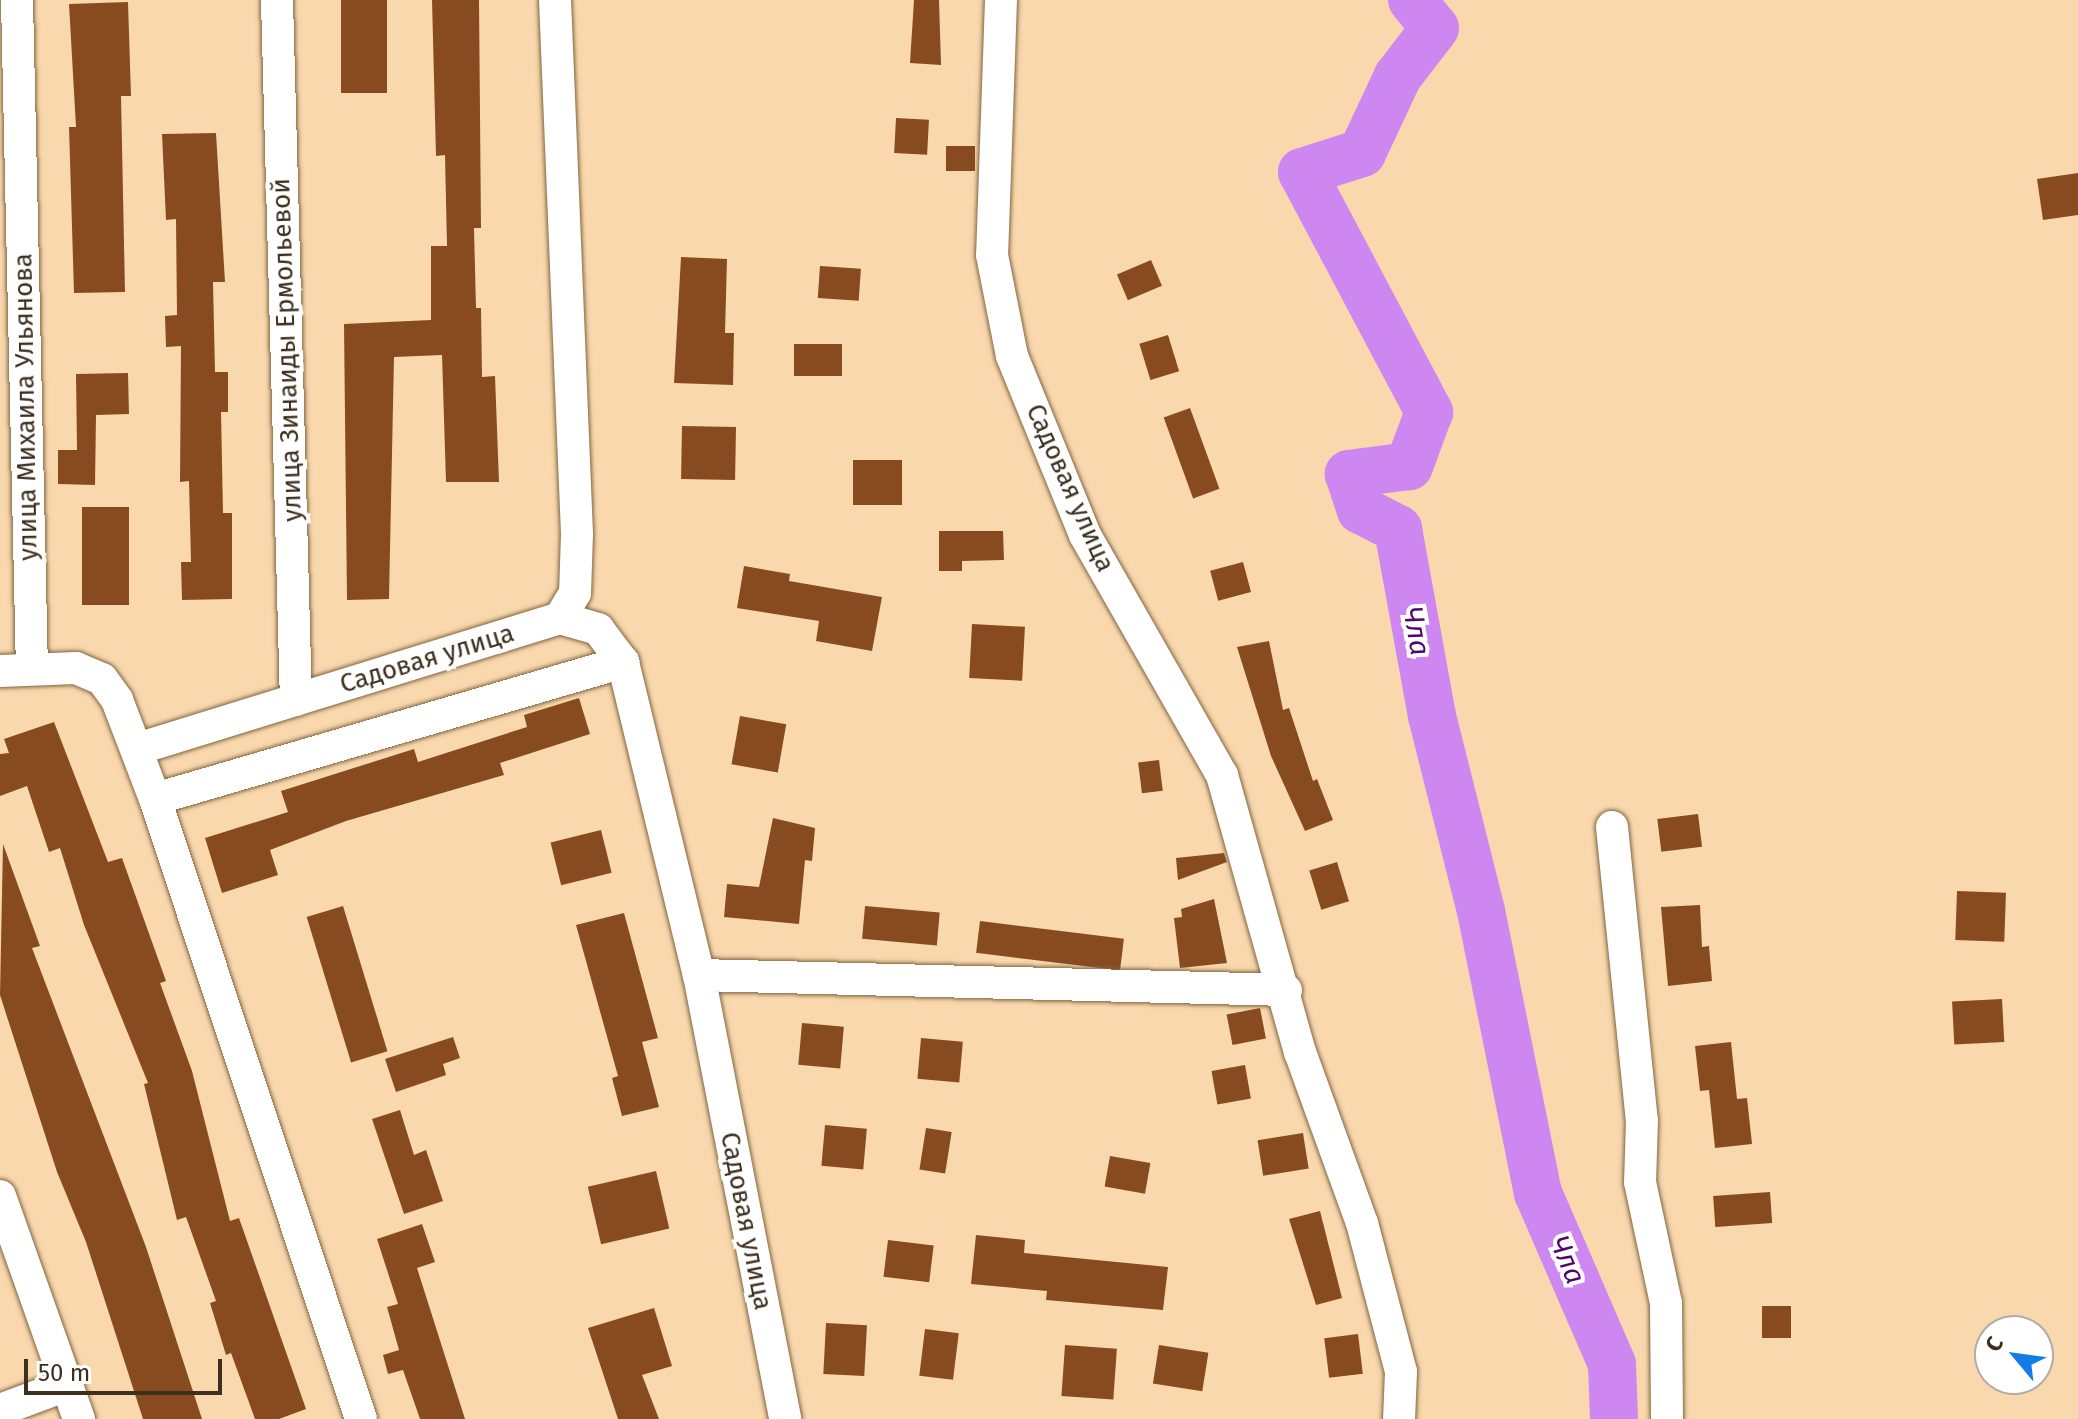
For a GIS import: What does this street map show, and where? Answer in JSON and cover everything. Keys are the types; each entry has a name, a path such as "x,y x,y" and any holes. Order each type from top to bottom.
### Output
{"street":[{"name":"улица Михаила Ульянова","path":"17,0 43,669"},
{"name":"улица Зинаиды Ермольевой","path":"277,0 296,700"},
{"path":"555,0 577,534 575,593 560,618"},
{"name":"Садовая улица","path":"1001,0 992,255 1012,356 1085,535 1222,775 1286,990 1300,1052 1362,1223 1401,1372 1399,1419"},
{"name":"Садовая улица","path":"137,749 560,618 598,629 623,662 699,975 785,1419"},
{"path":"155,799 623,662"},
{"path":"0,671 76,668 102,679 117,700 155,799 361,1419"},
{"path":"1612,827 1642,1120 1640,1182 1666,1303 1667,1419"},
{"path":"699,975 1286,990"},
{"path":"0,1196 79,1419"},
{"path":"0,1410 67,1385"}],"building":[{"path":"341,0 387,0 387,93 341,93"},
{"path":"432,0 479,0 481,228 474,228 476,308 481,308 482,377 495,376 499,482 446,482 442,355 394,357 389,599 347,600 344,324 431,320 431,246 447,246 445,155 436,156"},
{"path":"914,0 939,0 941,65 910,63"},
{"path":"128,2 131,96 121,96 125,292 74,293 69,127 76,127 69,4"},
{"path":"896,118 929,120 927,155 894,153"},
{"path":"216,133 225,282 213,282 215,372 228,372 228,412 221,412 223,513 232,513 232,599 182,600 181,562 191,562 189,481 180,482 181,346 166,347 165,316 177,315 176,219 166,220 162,134"},
{"path":"946,146 975,146 975,171 946,171"},
{"path":"2078,173 2078,215 2043,220 2037,179"},
{"path":"681,257 727,259 725,333 734,333 733,385 674,383"},
{"path":"1151,260 1162,286 1128,300 1117,274"},
{"path":"820,266 861,269 859,301 818,298"},
{"path":"1168,335 1179,371 1150,380 1139,344"},
{"path":"794,344 842,344 842,376 794,376"},
{"path":"128,373 129,414 96,415 95,485 58,484 58,450 77,450 76,374"},
{"path":"1190,408 1219,489 1193,498 1164,418"},
{"path":"682,426 736,427 735,480 681,479"},
{"path":"853,460 902,460 902,505 853,505"},
{"path":"82,507 129,507 129,605 82,605"},
{"path":"939,531 1003,531 1004,560 962,561 962,571 939,571"},
{"path":"1243,562 1251,592 1218,601 1210,571"},
{"path":"744,566 790,574 789,581 882,597 872,651 816,641 819,621 737,608"},
{"path":"972,624 1025,627 1022,681 969,678"},
{"path":"1269,641 1283,710 1289,708 1313,781 1317,779 1333,820 1305,831 1271,756 1237,647"},
{"path":"579,698 590,734 500,763 504,775 346,821 270,850 278,875 222,893 205,838 288,812 281,791 414,749 418,762 527,727 524,715"},
{"path":"740,716 786,724 778,772 731,764"},
{"path":"54,722 108,862 122,858 166,981 160,983 192,1071 230,1221 239,1218 306,1409 279,1419 255,1419 231,1353 226,1355 210,1303 216,1301 186,1217 177,1220 144,1084 148,1083 84,925 60,848 49,852 27,786 0,796 0,754 9,753 4,739"},
{"path":"1159,760 1163,791 1142,793 1138,763"},
{"path":"1698,814 1702,847 1661,852 1657,819"},
{"path":"773,818 815,828 812,861 805,860 799,924 724,917 727,884 759,887"},
{"path":"601,830 612,873 561,885 551,843"},
{"path":"3,844 40,946 32,948 146,1247 202,1419 143,1419 86,1242 57,1172 0,995"},
{"path":"1224,853 1227,862 1178,880 1176,858"},
{"path":"1337,862 1349,901 1321,910 1309,870"},
{"path":"1957,891 2006,893 2004,942 1955,940"},
{"path":"1214,899 1227,963 1180,968 1174,918 1182,917 1181,909"},
{"path":"1700,905 1702,947 1709,946 1712,981 1668,986 1661,907"},
{"path":"343,906 387,1051 351,1062 307,917"},
{"path":"865,906 940,913 937,945 862,939"},
{"path":"624,913 658,1038 642,1042 659,1107 622,1116 612,1078 618,1076 576,925"},
{"path":"980,921 1124,939 1120,970 976,953"},
{"path":"2002,999 2004,1042 1954,1045 1952,1002"},
{"path":"1260,1008 1266,1038 1233,1045 1227,1014"},
{"path":"802,1023 844,1027 840,1069 798,1065"},
{"path":"453,1037 460,1058 443,1064 446,1075 396,1092 385,1059"},
{"path":"921,1038 963,1042 959,1083 917,1079"},
{"path":"1731,1042 1737,1099 1747,1098 1752,1144 1715,1148 1709,1090 1700,1091 1695,1046"},
{"path":"1245,1065 1251,1098 1217,1104 1212,1071"},
{"path":"400,1110 414,1155 426,1150 443,1201 404,1214 372,1119"},
{"path":"825,1125 867,1129 863,1170 821,1166"},
{"path":"926,1128 952,1132 945,1174 919,1169"},
{"path":"1303,1133 1309,1169 1263,1176 1258,1140"},
{"path":"1110,1156 1150,1163 1145,1194 1105,1187"},
{"path":"656,1171 669,1228 601,1244 588,1187"},
{"path":"1770,1192 1772,1223 1715,1227 1713,1196"},
{"path":"1320,1211 1342,1298 1316,1305 1289,1219"},
{"path":"422,1224 435,1262 417,1268 465,1419 420,1419 403,1370 388,1374 383,1355 399,1350 387,1307 398,1304 377,1239"},
{"path":"976,1235 1025,1240 1024,1253 1168,1267 1163,1310 1046,1300 1047,1291 971,1284"},
{"path":"888,1240 934,1246 929,1282 883,1277"},
{"path":"1762,1306 1791,1306 1791,1338 1762,1338"},
{"path":"654,1308 672,1366 642,1375 659,1419 618,1419 588,1328"},
{"path":"826,1323 867,1325 864,1376 823,1374"},
{"path":"925,1329 959,1333 953,1380 919,1376"},
{"path":"1358,1334 1363,1374 1329,1378 1324,1338"},
{"path":"1065,1345 1117,1349 1113,1400 1061,1396"},
{"path":"1159,1345 1208,1353 1202,1391 1153,1384"}],"waterway":[{"name":"Чла","path":"1412,0 1435,28 1398,76 1362,153 1302,172 1429,412 1409,466 1349,474 1361,510 1398,529 1432,716 1481,911 1538,1193 1612,1364 1614,1419"}]}
